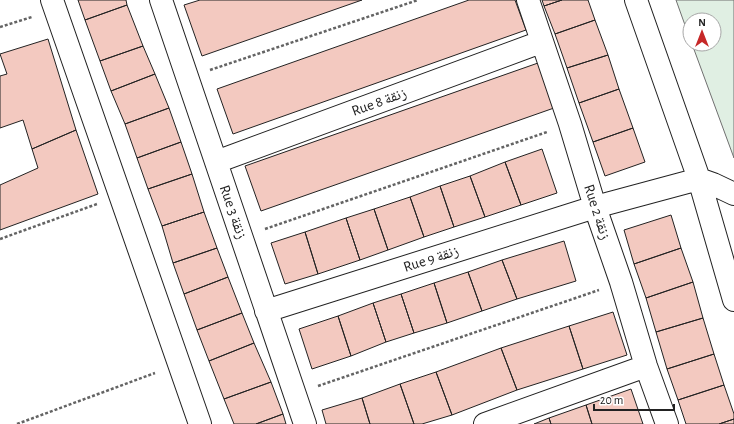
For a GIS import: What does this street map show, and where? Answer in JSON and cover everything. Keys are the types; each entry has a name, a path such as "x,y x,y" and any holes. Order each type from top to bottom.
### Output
{"street":[{"name":"Rue 3 زنقة","path":"161,0 305,424"},
{"name":"Rue 2 زنقة","path":"528,0 570,124 595,207 621,282 646,366 667,424"},
{"path":"636,0 698,179 734,300"},
{"path":"54,5 200,424"},
{"name":"Rue 8 زنقة","path":"216,162 542,42"},
{"path":"698,179 734,194"},
{"name":"Rue 9 زنقة","path":"266,311 595,207 698,179"},
{"path":"485,424 646,366"}],"path":[{"path":"187,78 418,0"},
{"path":"0,27 54,5"},
{"path":"241,237 570,124"},
{"path":"0,239 120,196"},
{"path":"294,394 621,282"},
{"path":"17,424 179,365"}],"green space":[{"path":"676,0 734,0 734,158 695,52 722,52 722,12 682,12 682,17"}],"building":[{"path":"78,0 126,0 127,5 85,20"},
{"path":"200,0 362,0 202,56 184,5"},
{"path":"469,0 515,0 526,30 233,134 217,89"},
{"path":"542,0 562,0 544,6"},
{"path":"562,0 588,0 595,20 555,34 544,6"},
{"path":"127,5 143,46 100,61 85,20"},
{"path":"595,20 608,55 567,68 555,34"},
{"path":"48,39 76,130 32,149 23,120 0,128 0,76 7,74 0,54"},
{"path":"143,46 155,74 111,91 100,61"},
{"path":"608,55 619,89 579,103 567,68"},
{"path":"538,63 554,108 261,211 245,166"},
{"path":"155,74 169,108 125,124 111,91"},
{"path":"619,89 633,128 593,142 579,103"},
{"path":"169,108 181,142 137,158 125,124"},
{"path":"633,128 645,162 605,176 593,142"},
{"path":"76,130 98,194 0,230 0,185 38,168 32,149"},
{"path":"181,142 192,174 148,189 137,158"},
{"path":"542,149 557,193 521,205 505,162"},
{"path":"505,162 521,205 485,217 470,176"},
{"path":"192,174 204,212 162,226 148,189"},
{"path":"470,176 485,217 454,227 440,186"},
{"path":"440,186 454,227 424,237 410,197"},
{"path":"410,197 424,237 388,250 374,209"},
{"path":"374,209 388,250 360,260 346,218"},
{"path":"204,212 217,248 173,263 162,226"},
{"path":"671,215 681,248 634,264 624,230"},
{"path":"346,218 360,260 318,274 305,232"},
{"path":"305,232 318,274 285,284 271,243"},
{"path":"564,241 576,281 517,299 502,260"},
{"path":"217,248 228,277 184,294 173,263"},
{"path":"681,248 693,282 646,298 634,264"},
{"path":"502,260 517,299 482,311 468,272"},
{"path":"468,272 482,311 447,323 434,283"},
{"path":"228,277 242,313 197,330 184,294"},
{"path":"693,282 703,318 656,332 646,298"},
{"path":"434,283 447,323 414,333 401,294"},
{"path":"401,294 414,333 386,342 373,303"},
{"path":"373,303 386,342 351,356 338,316"},
{"path":"613,312 627,355 583,369 569,326"},
{"path":"242,313 254,343 209,361 197,330"},
{"path":"338,316 351,356 312,369 299,329"},
{"path":"703,318 714,354 667,369 656,332"},
{"path":"569,326 583,369 517,390 501,348"},
{"path":"254,343 271,382 224,399 209,361"},
{"path":"501,348 517,390 452,415 436,372"},
{"path":"714,354 724,385 678,400 667,369"},
{"path":"436,372 452,415 422,424 414,424 400,384"},
{"path":"271,382 283,414 256,424 234,424 224,399"},
{"path":"400,384 414,424 370,424 362,398"},
{"path":"724,385 734,414 734,419 719,424 686,424 678,400"},
{"path":"631,389 643,424 592,424 586,405"},
{"path":"362,398 370,424 326,424 322,410"},
{"path":"586,405 592,424 551,424 549,418"},
{"path":"283,414 286,424 256,424"},
{"path":"549,418 551,424 534,424"},
{"path":"734,419 734,424 719,424"}]}
